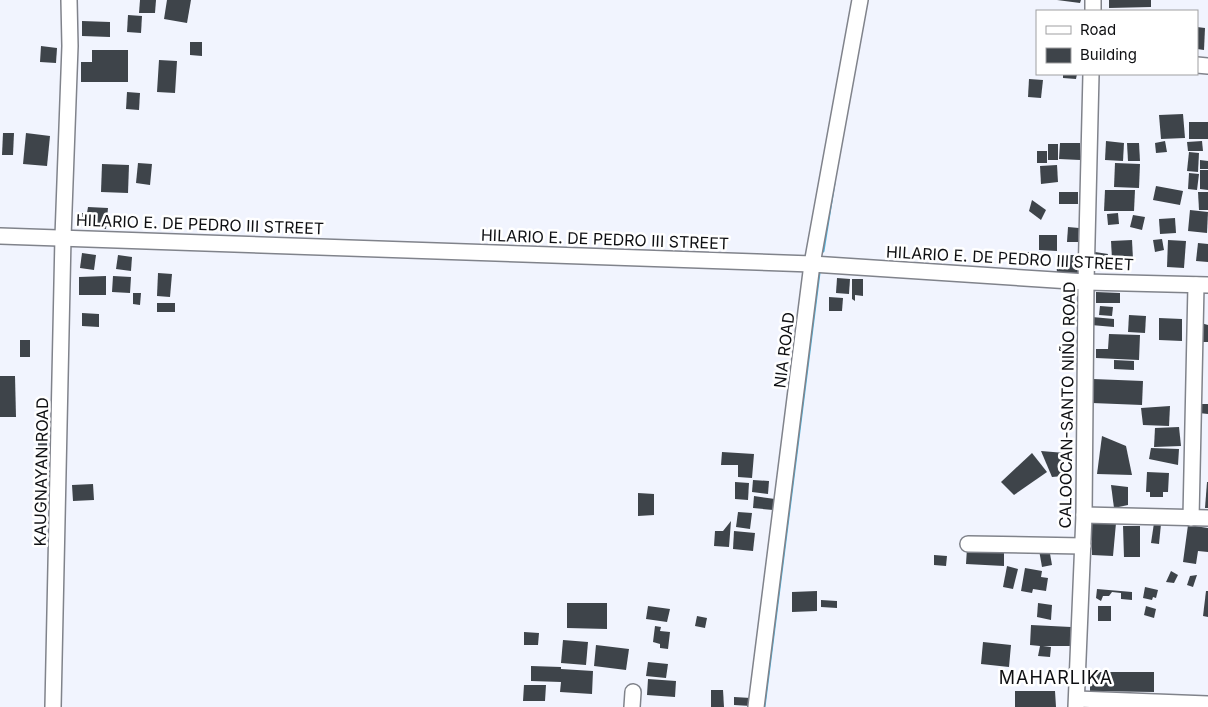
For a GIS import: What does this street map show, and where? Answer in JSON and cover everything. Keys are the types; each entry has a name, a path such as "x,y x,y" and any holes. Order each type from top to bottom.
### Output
{"street":[{"name":"KAUGNAYAN ROAD","path":"53,707 70,0"},
{"name":"NIA ROAD","path":"756,707 812,264 860,0"},
{"name":"CALOOCAN-SANTO NIÑO ROAD","path":"1077,703 1084,515 1086,282 1091,75"},
{"name":"HILARIO E. DE PEDRO III STREET","path":"0,236 812,264 1086,282 1202,285"},
{"path":"1191,518 1202,285"},
{"path":"1084,515 1208,518"},
{"path":"968,544 1083,546"},
{"path":"1077,703 1208,704"}],"building":[{"path":"140,0 156,0 155,13 139,13"},
{"path":"167,0 191,0 187,23 164,19"},
{"path":"1057,0 1081,0 1080,3"},
{"path":"1109,0 1151,0 1151,7 1109,8"},
{"path":"128,15 142,16 141,33 127,32"},
{"path":"82,21 110,22 110,37 82,36"},
{"path":"1198,27 1205,28 1204,50 1198,49"},
{"path":"190,42 202,42 202,56 190,55"},
{"path":"41,46 57,48 56,63 40,62"},
{"path":"92,50 128,50 128,82 81,82 81,62 92,62"},
{"path":"159,60 177,61 175,93 157,92"},
{"path":"1063,75 1077,75 1076,79 1063,78"},
{"path":"1029,79 1043,80 1041,98 1028,97"},
{"path":"127,92 140,93 139,110 126,109"},
{"path":"1183,114 1185,138 1161,139 1159,115"},
{"path":"1189,122 1208,122 1208,139 1189,139"},
{"path":"3,133 14,133 13,155 2,155"},
{"path":"26,133 50,136 47,166 23,164"},
{"path":"1106,141 1124,143 1123,161 1105,160"},
{"path":"1165,141 1167,152 1156,153 1155,143"},
{"path":"1202,141 1203,151 1188,151 1187,142"},
{"path":"1060,143 1080,143 1080,160 1059,159"},
{"path":"1127,143 1139,143 1140,161 1128,161"},
{"path":"1048,144 1058,144 1058,160 1048,160"},
{"path":"1037,151 1047,151 1047,163 1037,163"},
{"path":"1189,152 1199,153 1198,172 1187,171"},
{"path":"1200,160 1208,161 1208,169 1200,169"},
{"path":"138,163 152,164 150,185 136,183"},
{"path":"1115,163 1140,164 1139,188 1114,187"},
{"path":"102,164 129,165 128,193 101,192"},
{"path":"1057,165 1058,182 1041,184 1040,166"},
{"path":"1200,170 1208,170 1208,190 1200,189"},
{"path":"1189,173 1199,174 1197,190 1188,189"},
{"path":"1156,186 1183,191 1180,205 1153,200"},
{"path":"1105,190 1135,190 1134,211 1104,211"},
{"path":"1059,192 1078,192 1078,204 1059,204"},
{"path":"1198,192 1208,192 1208,210 1199,210"},
{"path":"1032,200 1046,210 1041,220 1029,211"},
{"path":"88,207 108,208 106,229 88,227 89,223 82,222 82,213 87,213"},
{"path":"1190,210 1208,212 1207,233 1188,231"},
{"path":"1118,213 1119,224 1108,225 1107,214"},
{"path":"1133,215 1145,217 1142,230 1130,227"},
{"path":"1175,218 1176,233 1160,234 1159,219"},
{"path":"1068,227 1079,228 1078,242 1067,242"},
{"path":"1039,235 1057,235 1057,251 1039,250"},
{"path":"1162,239 1164,250 1155,252 1153,240"},
{"path":"1132,240 1133,259 1112,259 1111,241"},
{"path":"1168,240 1186,241 1184,268 1167,267"},
{"path":"1198,243 1208,244 1208,262 1196,261"},
{"path":"1025,252 1039,252 1040,264 1025,264"},
{"path":"1095,252 1108,254 1106,263 1094,262"},
{"path":"82,253 96,255 94,270 80,268"},
{"path":"118,255 132,257 131,271 116,269"},
{"path":"1056,255 1079,255 1079,273 1057,273"},
{"path":"158,273 172,274 170,297 157,296"},
{"path":"106,276 106,295 79,295 79,277"},
{"path":"113,276 131,277 130,293 112,292"},
{"path":"837,278 850,279 849,294 836,293"},
{"path":"852,279 863,279 863,296 855,295 855,301 852,299"},
{"path":"1096,292 1120,293 1120,303 1096,303"},
{"path":"133,293 141,293 140,305 133,304"},
{"path":"829,297 843,298 842,311 829,311"},
{"path":"157,303 175,303 175,312 157,312"},
{"path":"1100,306 1113,307 1112,316 1099,315"},
{"path":"82,313 99,314 99,327 82,326"},
{"path":"1129,315 1146,316 1145,333 1128,332"},
{"path":"1092,317 1114,319 1114,327 1091,325"},
{"path":"1159,318 1182,319 1182,341 1159,340"},
{"path":"1201,323 1208,325 1208,342 1200,342"},
{"path":"1109,334 1140,335 1139,360 1096,358 1096,349 1108,349"},
{"path":"20,340 30,340 30,357 20,357"},
{"path":"1114,360 1134,361 1134,370 1114,369"},
{"path":"0,376 15,376 16,417 0,417"},
{"path":"1093,379 1143,381 1142,405 1092,403"},
{"path":"1199,404 1208,404 1208,414 1199,413"},
{"path":"1170,406 1169,426 1143,425 1141,408"},
{"path":"1179,427 1181,446 1154,447 1155,428"},
{"path":"1102,436 1126,446 1132,475 1097,474"},
{"path":"38,438 47,438 47,464 38,464"},
{"path":"1151,448 1179,449 1178,465 1149,459"},
{"path":"1041,451 1065,453 1063,476 1052,477"},
{"path":"722,452 754,454 752,478 738,477 738,465 721,465"},
{"path":"1032,453 1047,472 1014,495 1001,482"},
{"path":"1147,472 1169,473 1168,492 1163,492 1163,497 1150,497 1150,492 1146,492"},
{"path":"753,480 769,481 768,494 752,492"},
{"path":"735,482 749,483 748,500 735,499"},
{"path":"1207,482 1208,508 1205,508"},
{"path":"93,484 94,500 73,501 72,485"},
{"path":"1111,485 1128,487 1128,505 1114,508"},
{"path":"638,493 654,494 654,515 638,516"},
{"path":"754,496 775,499 773,510 753,508"},
{"path":"738,512 752,513 750,529 736,527"},
{"path":"731,521 729,547 714,546 715,531 723,531"},
{"path":"1092,521 1116,523 1113,556 1092,555"},
{"path":"1154,523 1161,524 1159,544 1151,543"},
{"path":"1188,525 1208,528 1208,552 1198,551 1196,564 1183,562"},
{"path":"1123,526 1140,526 1140,557 1124,557"},
{"path":"734,531 755,533 753,551 733,549"},
{"path":"967,548 1004,550 1004,566 966,564"},
{"path":"1049,548 1052,565 1042,567 1039,550"},
{"path":"934,555 947,556 946,566 934,565"},
{"path":"1007,566 1018,569 1013,589 1003,587"},
{"path":"1025,568 1042,571 1041,577 1048,578 1046,591 1033,589 1032,593 1021,591"},
{"path":"1171,571 1178,575 1174,583 1166,582"},
{"path":"1197,575 1193,587 1187,585 1190,576"},
{"path":"1145,587 1158,590 1156,598 1153,597 1152,600 1143,598"},
{"path":"1097,589 1132,592 1132,600 1121,599 1121,593 1112,592 1109,596 1103,596 1101,601 1096,598"},
{"path":"817,591 817,611 792,612 792,592"},
{"path":"1206,591 1208,591 1208,617 1203,616"},
{"path":"821,600 837,601 837,608 821,607"},
{"path":"567,603 607,603 607,629 567,628"},
{"path":"1038,603 1052,605 1051,620 1037,617"},
{"path":"648,606 670,609 667,622 646,619"},
{"path":"1098,606 1111,606 1111,621 1098,621"},
{"path":"1146,606 1156,609 1154,618 1144,615"},
{"path":"697,616 707,618 705,628 695,626"},
{"path":"1031,625 1071,627 1070,646 1043,646 1051,647 1050,657 1038,656 1040,646 1030,645"},
{"path":"655,626 661,627 660,631 670,632 668,649 660,648 660,644 653,642"},
{"path":"524,632 539,633 538,645 524,645"},
{"path":"563,640 588,642 586,665 561,663"},
{"path":"983,642 1011,645 1009,667 981,664"},
{"path":"596,645 629,649 626,670 594,666"},
{"path":"648,662 668,664 666,678 646,676"},
{"path":"531,666 593,671 592,694 560,692 561,682 531,681"},
{"path":"1090,672 1154,672 1154,692 1090,691"},
{"path":"648,679 676,681 675,697 647,695"},
{"path":"524,685 546,685 545,701 523,701"},
{"path":"711,690 723,690 724,707 711,707"},
{"path":"1015,691 1055,691 1056,707 1015,707"},
{"path":"734,697 751,698 751,706 734,705"}],"waterway":[{"path":"823,251 834,183"},
{"path":"764,707 819,273"}],"district":[{"name":"MAHARLIKA","path":"1056,677"}]}
